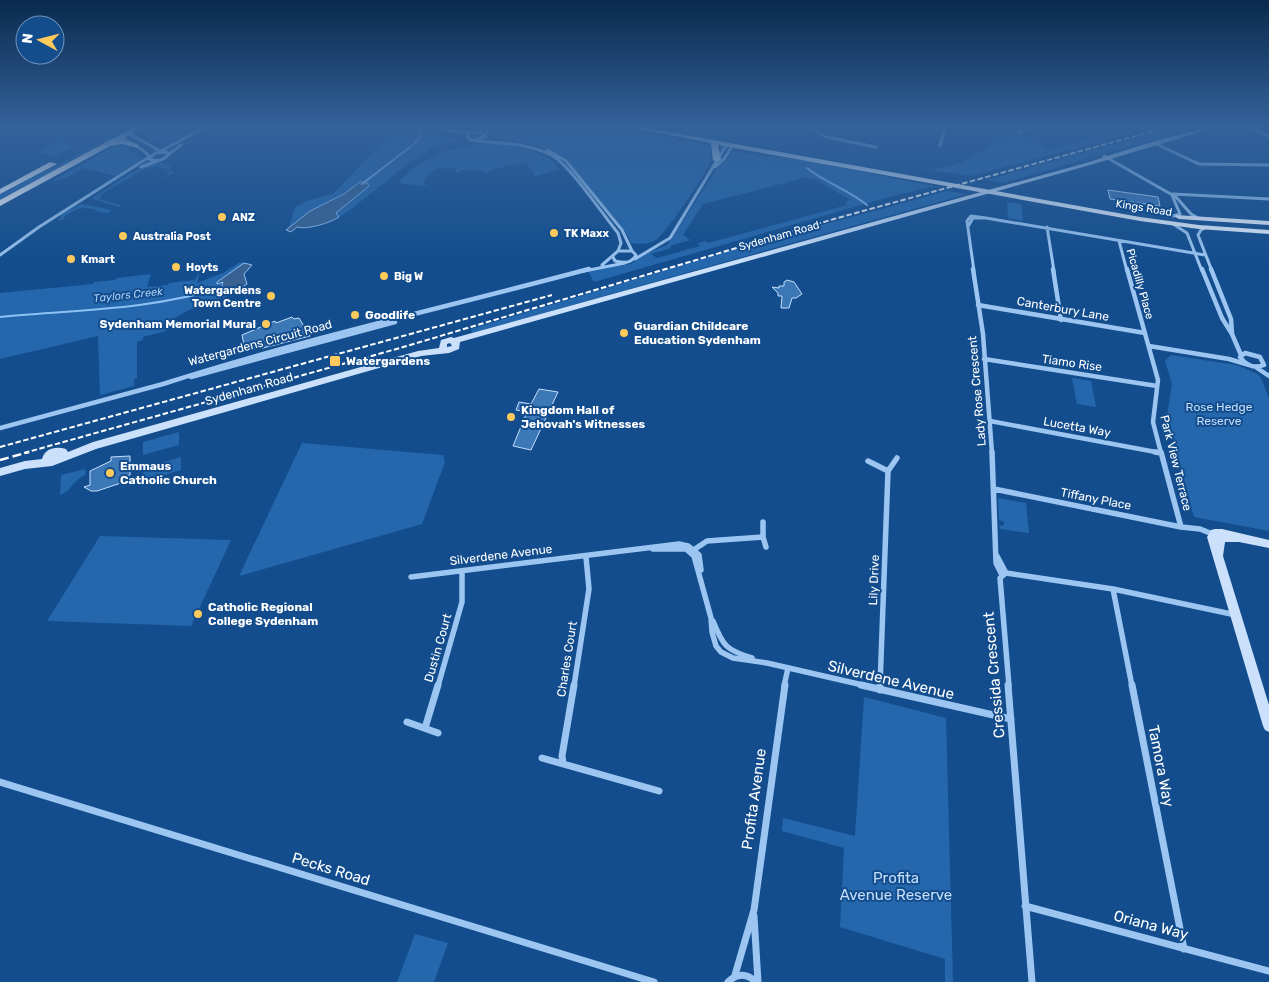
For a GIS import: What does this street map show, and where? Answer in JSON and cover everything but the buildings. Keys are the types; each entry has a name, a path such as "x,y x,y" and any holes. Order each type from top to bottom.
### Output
{"highway":[{"path":"0,192 38,173"},
{"path":"3,202 56,173"}],"main road":[{"name":"Kings Road","path":"895,173 1173,220 1199,219 1269,223"},
{"name":"Kings Road","path":"903,173 1101,205 1207,227 1269,232"}],"street":[{"path":"0,254 124,173"},
{"path":"83,199 130,173"},
{"path":"569,173 618,233 621,243 613,257 618,262 625,263"},
{"path":"575,173 622,230 632,251 636,255 635,259 664,244 670,238 710,173"},
{"name":"Sydenham Road","path":"48,458 52,462 61,455 316,380 444,347 449,340 455,344 503,327 1052,173"},
{"path":"1134,173 1172,194 1182,202 1190,214 1199,219"},
{"path":"1172,194 1180,211 1180,214 1173,220 1187,233 1222,318 1238,345 1240,356 1251,366 1260,367 1266,361"},
{"path":"1172,194 1269,199"},
{"name":"Lady Rose Crescent","path":"1004,574 996,563 990,421 970,225 973,218 986,218 1047,227 1205,255"},
{"path":"1047,227 1061,320"},
{"path":"1207,227 1200,230 1198,235 1231,319 1232,334"},
{"name":"Picadilly Place","path":"1119,241 1145,333"},
{"path":"618,251 656,247"},
{"name":"Watergardens Circuit Road","path":"594,268 613,257"},
{"name":"Watergardens Circuit Road","path":"0,428 423,313 635,259"},
{"name":"Canterbury Lane","path":"978,305 1145,333"},
{"name":"Park View Terrace","path":"1145,333 1158,380 1153,422 1181,526"},
{"path":"1238,345 1266,361 1269,374"},
{"path":"1149,346 1229,359 1269,374"},
{"path":"1229,359 1251,353"},
{"name":"Tiamo Rise","path":"984,359 1157,386"},
{"name":"Lucetta Way","path":"990,421 1161,453"},
{"path":"0,466 48,458"},
{"path":"0,472 48,458"},
{"path":"868,461 888,471 897,458"},
{"name":"Lily Drive","path":"880,690 888,471"},
{"name":"Tiffany Place","path":"994,489 1195,529 1216,537"},
{"path":"763,522 763,537 766,548"},
{"path":"693,551 707,541 763,537"},
{"path":"1269,544 1240,538 1216,537 1219,554 1269,726"},
{"name":"Silverdene Avenue","path":"411,577 653,549 680,548 693,551 702,576 712,632 720,652 733,658 766,663 1011,719"},
{"name":"Charles Court","path":"563,764 562,756 589,589 586,557"},
{"name":"Dustin Court","path":"425,728 457,625 462,602 462,571"},
{"path":"1004,574 1113,589 1236,613"},
{"name":"Cressida Crescent","path":"1004,574 1000,585 1032,982"},
{"name":"Tamora Way","path":"1113,589 1184,949"},
{"name":"Profita Avenue","path":"757,982 754,910 786,668"},
{"path":"407,722 438,733"},
{"path":"542,758 659,791"},
{"name":"Pecks Road","path":"0,782 654,982"},
{"name":"Oriana Way","path":"1025,906 1269,971"},
{"name":"Profita Avenue","path":"729,980 754,910"},
{"path":"729,980 747,975 757,982"}],"green space":[{"path":"42,173 50,173 0,201 0,194"},
{"path":"67,173 75,173 65,178 52,181"},
{"path":"103,173 120,173 115,176"},
{"path":"131,173 138,173 132,176 133,178 126,177 129,178 100,195 102,197 99,199 120,205 124,203 119,207 93,199 94,197"},
{"path":"353,173 396,173 350,210 331,222 302,228 297,227 291,232 286,230 289,227 295,207 309,200 333,194"},
{"path":"408,173 431,173 423,183 427,184 424,186 398,183"},
{"path":"533,173 547,173 532,176 535,175"},
{"path":"577,173 704,173 686,202 656,240 650,243 631,243 626,233"},
{"path":"714,173 867,173 939,187 929,187 882,199 594,282 588,271 631,264 645,254 667,245","holes":["807,177 811,180 814,178 850,200 845,202 847,205 708,243 706,241 698,243 700,246 657,258 651,254 690,240 683,235 703,204"]},
{"path":"949,173 983,173 971,176"},
{"path":"1011,173 1038,173 1004,183 986,180"},
{"path":"947,191 967,194 472,333 471,329 735,249"},
{"path":"1007,202 1021,204 1023,221 1008,218"},
{"path":"81,204 112,210 104,215 106,213 98,211 94,213 97,210 81,208 64,217 65,219 58,221 62,214"},
{"path":"240,262 244,263 220,279 221,282 224,282 221,288 233,294 184,313 169,324 166,331 143,337 143,340 137,342 137,378 134,379 134,386 100,395 98,336 0,359 0,293 93,284 94,282 115,280 117,278 151,274 147,287 168,285 169,283 195,280 200,270 197,283 223,273"},
{"name":"Rose Hedge Reserve","path":"1171,355 1236,365 1258,374 1261,378 1269,399 1269,531 1194,517 1167,415 1172,384 1165,361"},
{"path":"1072,378 1091,381 1096,407 1077,404"},
{"path":"179,432 179,445 143,455 143,442"},
{"path":"302,443 443,455 445,462 422,524 239,576"},
{"path":"181,457 181,470 144,481 143,468"},
{"path":"85,469 86,474 60,495 61,475"},
{"path":"998,498 1026,503 1029,533 1000,529 999,526 1004,525 1004,522 999,520"},
{"path":"100,536 231,540 191,626 47,621"},
{"name":"Profita Avenue Reserve","path":"864,697 946,718 953,982 945,982 945,959 840,927 844,848 782,831 783,818 855,836"},
{"path":"415,934 448,943 434,982 397,982"}],"shaded area":[{"path":"360,182 367,183 369,186 336,213 339,217 330,222 307,228 297,227 291,232 286,230 310,211 344,194"},
{"path":"244,263 252,265 244,274 247,284 233,294 221,288 223,282 217,284 217,282"}],"waterway":[{"name":"Taylors Creek","path":"362,184 377,173"},
{"path":"814,173 867,205"},
{"name":"Taylors Creek","path":"0,317 141,305 196,295 223,287"}],"railway":[{"path":"24,453 400,348 834,219 1002,173"},
{"path":"0,447 552,295"},
{"path":"0,460 29,452"}],"place":[{"name":"ANZ","path":"222,217"},
{"name":"TK Maxx","path":"554,233"},
{"name":"Australia Post","path":"123,236"},
{"name":"Kmart","path":"71,259"},
{"name":"Hoyts","path":"176,267"},
{"name":"Big W","path":"384,276"},
{"name":"Watergardens Town Centre","path":"271,296"},
{"name":"Goodlife","path":"355,315"},
{"name":"Sydenham Memorial Mural","path":"266,324"},
{"name":"Guardian Childcare Education Sydenham","path":"624,333"},
{"name":"Watergardens","path":"335,361"},
{"name":"Kingdom Hall of Jehovah's Witnesses","path":"511,417"},
{"name":"Emmaus Catholic Church","path":"110,473"},
{"name":"Catholic Regional College Sydenham","path":"198,614"}]}
